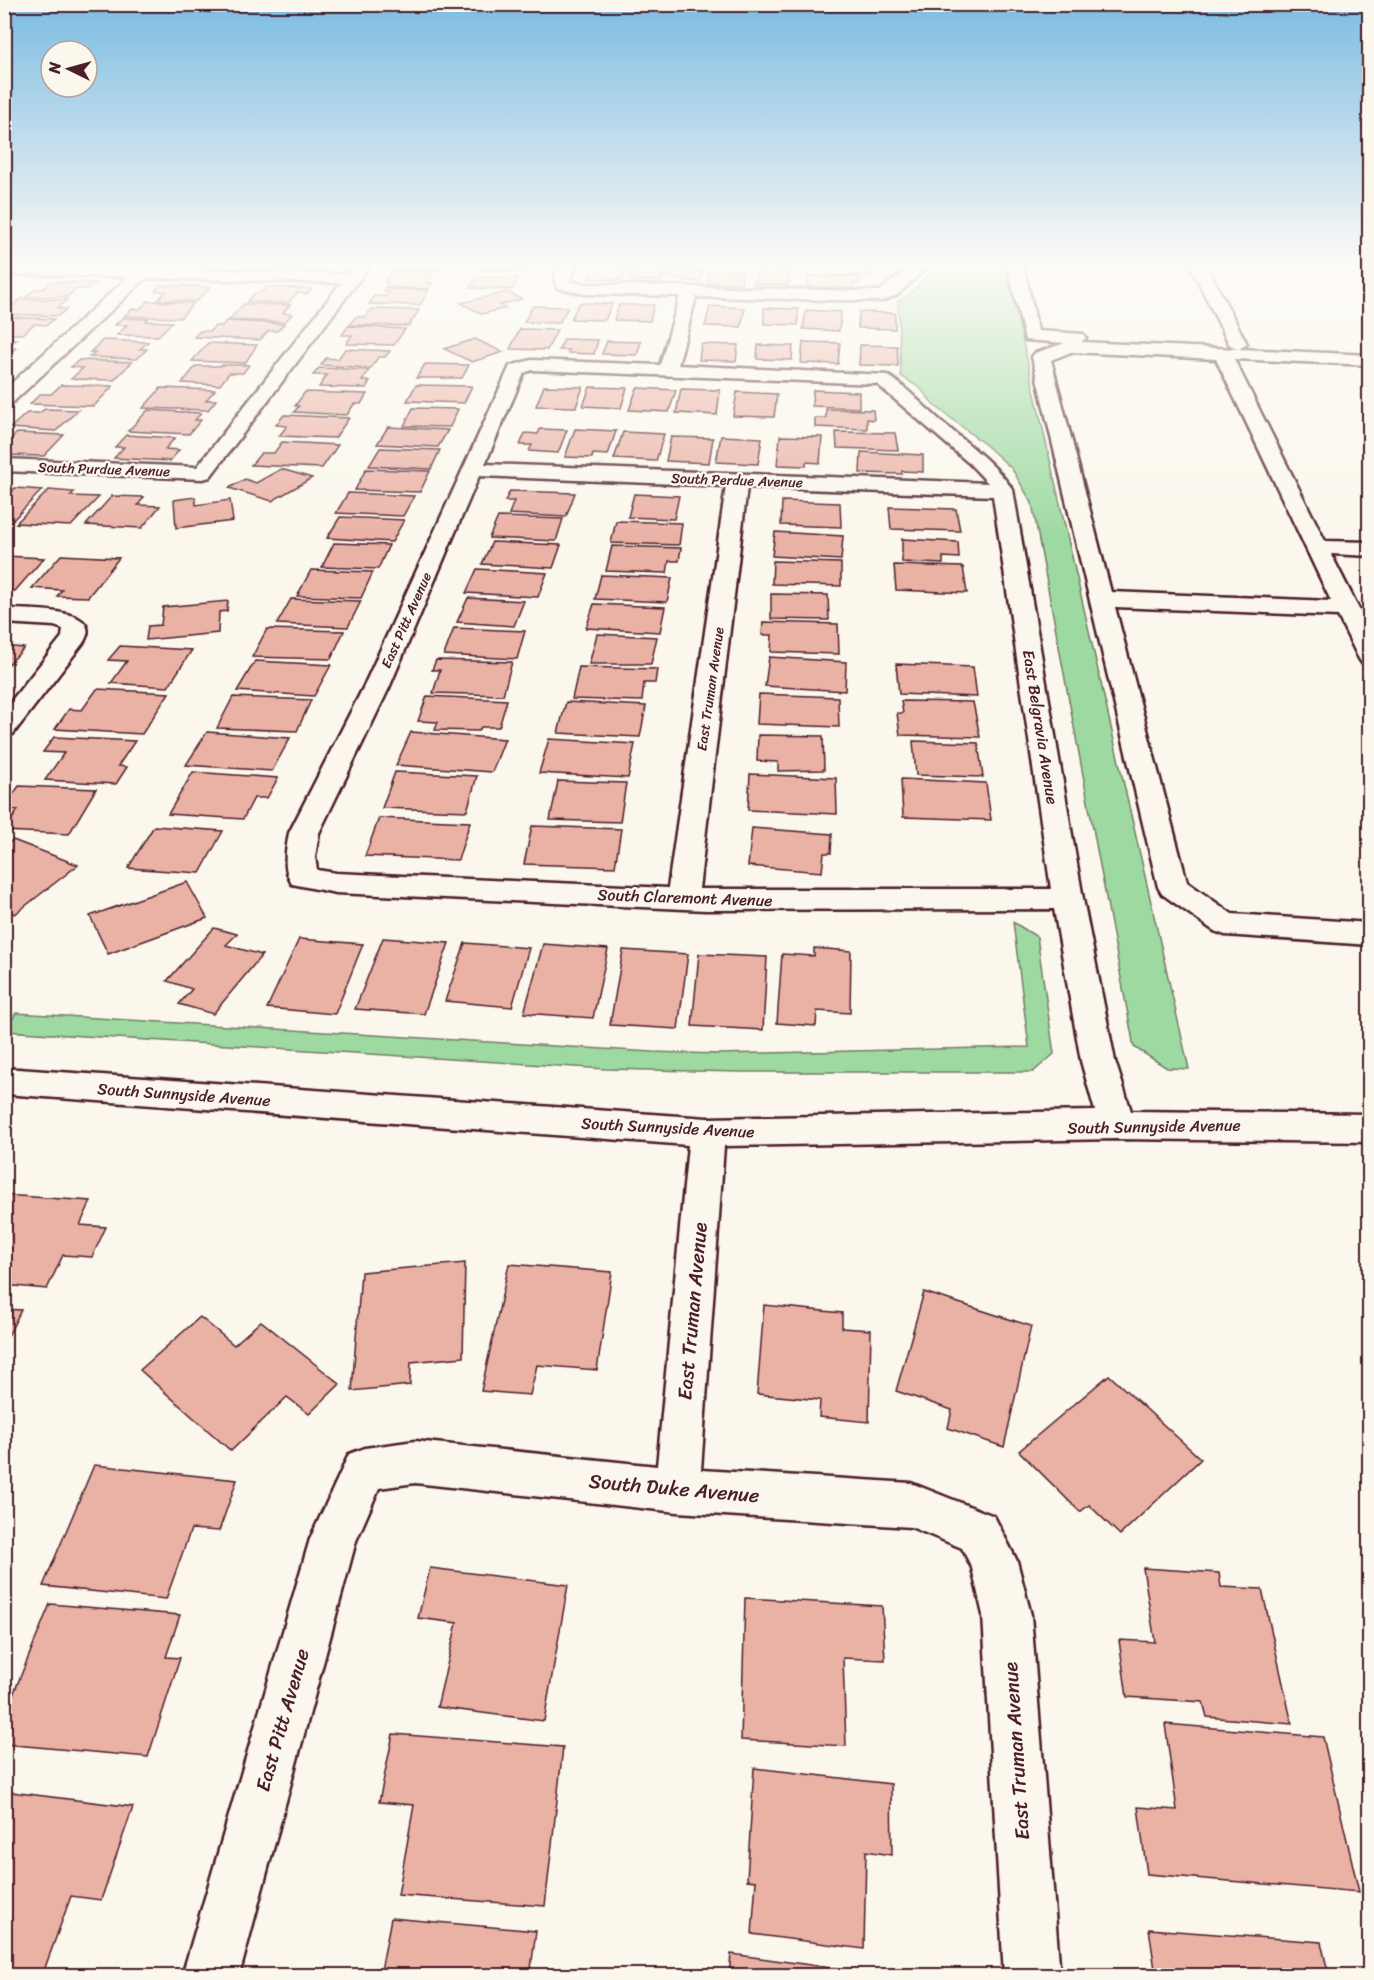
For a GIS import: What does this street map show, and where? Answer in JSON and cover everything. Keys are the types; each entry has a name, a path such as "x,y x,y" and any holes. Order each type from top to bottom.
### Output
{"street":[{"path":"4,400 52,355"},
{"name":"South Purdue Avenue","path":"4,465 203,473 294,355"},
{"path":"668,370 672,355"},
{"path":"1045,355 1041,357 1173,888 1226,924 1370,934"},
{"path":"1233,355 1316,547 1370,657"},
{"path":"1316,355 1370,360"},
{"name":"East Pitt Avenue","path":"303,877 300,858 304,833 376,688 516,370 522,366 668,370"},
{"name":"East Belgravia Avenue","path":"668,370 881,379 894,386 925,417 971,453 990,471 1003,490 1068,899 1098,1061 1117,1125"},
{"name":"South Perdue Avenue","path":"472,470 1003,490"},
{"name":"East Truman Avenue","path":"682,899 737,480"},
{"path":"1316,547 1370,549"},
{"path":"1101,599 1346,609"},
{"path":"4,616 57,619 75,625 74,638 4,728"},
{"name":"South Claremont Avenue","path":"303,877 336,883 682,899 1068,899"},
{"name":"South Sunnyside Avenue","path":"4,1081 707,1132 1117,1125 1370,1128"},
{"name":"East Truman Avenue","path":"677,1490 707,1132"},
{"name":"South Duke Avenue","path":"366,1469 415,1462 677,1490 911,1505 978,1532"},
{"name":"East Pitt Avenue","path":"210,1976 333,1539 366,1469"},
{"name":"East Truman Avenue","path":"978,1532 994,1561 1007,1615 1032,1976"}],"green space":[{"path":"900,355 1026,355 1189,1069 1167,1068 1134,1047 1032,503 1012,469 987,446 934,405 920,388 901,376"},
{"path":"1013,922 1037,937 1054,1054 1033,1072 740,1072 606,1069 5,1031 16,1013 652,1052 719,1054 1029,1047"}],"building":[{"path":"91,355 141,355 137,359 89,357"},
{"path":"197,355 250,355 245,363 192,361"},
{"path":"341,355 386,355 378,357 371,368 321,365 326,358 338,359"},
{"path":"458,355 492,355 472,362"},
{"path":"700,355 737,355 736,361 699,360"},
{"path":"757,355 792,355 792,360 757,359"},
{"path":"802,355 839,355 838,364 801,363"},
{"path":"859,355 897,355 898,366 859,365"},
{"path":"79,360 132,362 114,380 71,379 83,368 71,367"},
{"path":"425,364 469,365 462,378 416,378"},
{"path":"249,365 243,373 229,373 220,385 182,383 196,366"},
{"path":"319,368 369,370 362,381 370,381 366,388 319,387 327,375 313,375"},
{"path":"61,385 113,386 94,406 30,404 40,394 51,394"},
{"path":"416,385 472,386 464,403 407,401"},
{"path":"544,386 583,387 576,407 536,406"},
{"path":"590,387 627,388 621,408 583,406"},
{"path":"161,388 215,390 206,400 216,400 208,410 143,408"},
{"path":"637,388 676,390 669,412 629,410"},
{"path":"681,389 720,390 717,415 676,413"},
{"path":"813,390 859,392 859,408 812,406"},
{"path":"305,392 367,394 361,404 354,404 347,415 294,412 299,406 295,406"},
{"path":"737,392 777,394 774,417 733,416"},
{"path":"413,408 458,409 450,427 404,426"},
{"path":"45,409 78,410 56,431 10,428 27,413 39,413"},
{"path":"826,409 873,410 874,420 867,419 867,429 815,427 815,418 826,418"},
{"path":"148,410 201,413 195,420 201,420 189,434 128,431"},
{"path":"284,415 349,418 335,438 279,436 287,426 276,425"},
{"path":"388,427 448,430 438,447 377,444"},
{"path":"540,429 567,430 558,453 529,451 532,445 520,445 525,433 538,434"},
{"path":"575,429 616,431 608,455 593,454 592,458 565,457"},
{"path":"623,432 664,434 656,461 614,459"},
{"path":"836,432 895,433 898,450 837,448"},
{"path":"17,433 64,435 44,456 4,455 4,445"},
{"path":"126,435 175,438 165,449 179,450 170,461 114,458 124,447 115,447"},
{"path":"721,436 762,438 758,464 716,462"},
{"path":"780,436 822,437 820,463 806,462 806,466 777,465"},
{"path":"671,437 713,438 709,463 666,461"},
{"path":"282,442 338,445 322,468 251,465 261,453 274,453"},
{"path":"380,448 440,450 431,469 369,466"},
{"path":"861,452 923,455 923,472 860,473"},
{"path":"281,469 312,478 272,501 229,488 245,479 256,483"},
{"path":"366,469 430,471 420,492 355,490"},
{"path":"15,488 42,490 9,524 4,524 4,494 10,494"},
{"path":"49,490 74,492 70,496 99,497 71,526 16,523"},
{"path":"510,491 575,493 566,517 509,514 514,501 505,501"},
{"path":"348,493 414,496 403,516 336,513"},
{"path":"634,494 679,496 674,519 628,517"},
{"path":"112,496 144,497 138,505 160,506 142,528 86,525"},
{"path":"195,497 196,505 230,500 233,521 176,528 174,500"},
{"path":"782,501 840,503 841,527 781,525"},
{"path":"889,507 956,509 960,531 891,529"},
{"path":"340,517 404,520 392,542 327,538"},
{"path":"498,517 563,519 556,541 489,538"},
{"path":"616,521 682,523 679,545 611,543"},
{"path":"775,532 843,536 841,560 772,556"},
{"path":"902,539 958,542 959,558 943,557 943,564 902,562"},
{"path":"492,542 561,545 553,568 482,564"},
{"path":"334,543 389,545 378,569 322,567"},
{"path":"612,546 681,548 679,561 669,561 667,573 606,571"},
{"path":"61,555 119,558 88,597 57,596 62,590 32,588"},
{"path":"4,556 44,558 15,591 4,590"},
{"path":"773,561 841,563 841,586 772,584"},
{"path":"894,565 963,567 967,593 896,590"},
{"path":"477,569 547,573 538,597 466,593"},
{"path":"311,570 373,572 361,598 297,596"},
{"path":"601,575 672,578 667,602 595,599"},
{"path":"771,594 828,595 829,620 771,619"},
{"path":"468,598 524,601 514,626 457,622"},
{"path":"291,599 361,601 348,627 277,624"},
{"path":"228,601 227,611 219,612 218,633 146,640 148,626 161,625 163,607"},
{"path":"594,604 665,607 660,632 586,628"},
{"path":"763,622 838,624 839,654 771,652 772,635 762,635"},
{"path":"454,628 525,631 517,659 444,655"},
{"path":"267,629 344,631 331,659 252,657"},
{"path":"597,634 657,637 651,664 589,664"},
{"path":"4,646 24,648 4,669"},
{"path":"120,646 192,650 168,687 111,683 127,661 108,660"},
{"path":"769,657 846,662 845,691 765,686"},
{"path":"436,660 512,662 503,695 433,693 440,670 432,670"},
{"path":"255,661 331,665 314,696 237,691"},
{"path":"896,664 973,667 977,697 899,694"},
{"path":"579,667 657,669 655,683 644,683 642,701 572,699"},
{"path":"97,689 169,693 142,734 55,729 69,709 82,710"},
{"path":"759,694 838,697 839,727 757,724"},
{"path":"427,696 507,700 499,727 481,727 479,731 435,730 438,722 418,721"},
{"path":"233,697 311,700 297,731 217,728"},
{"path":"901,701 973,702 980,737 900,735 897,713 903,713"},
{"path":"566,702 646,706 640,737 558,733"},
{"path":"207,732 290,738 272,771 186,765"},
{"path":"411,732 505,739 492,772 396,765"},
{"path":"758,735 823,736 824,770 778,771 778,762 757,761"},
{"path":"54,737 135,741 118,766 127,767 116,784 45,780 64,753 43,752"},
{"path":"549,739 635,744 628,778 539,773"},
{"path":"913,741 978,743 983,777 916,775"},
{"path":"193,772 278,778 267,798 254,798 243,819 168,814"},
{"path":"395,772 477,776 467,811 382,808"},
{"path":"750,774 836,778 837,814 748,810"},
{"path":"901,779 986,783 991,820 903,817"},
{"path":"558,781 626,783 620,822 550,820"},
{"path":"19,786 96,789 69,834 4,831 18,810 4,809 4,807"},
{"path":"379,818 470,822 458,860 365,856"},
{"path":"154,826 223,831 200,873 128,868"},
{"path":"532,826 621,829 615,867 524,864"},
{"path":"752,828 832,834 831,853 824,853 822,872 748,866"},
{"path":"13,840 78,865 15,914 4,910 4,846"},
{"path":"187,882 207,918 108,954 90,916"},
{"path":"214,928 237,934 226,945 262,955 213,1014 179,1004 192,989 167,981"},
{"path":"383,938 449,943 424,1014 355,1009"},
{"path":"299,939 363,944 335,1014 267,1008"},
{"path":"465,943 529,948 512,1007 445,1001"},
{"path":"543,944 608,949 593,1018 524,1013"},
{"path":"814,948 851,951 850,1013 817,1011 816,1026 777,1023 782,954 814,956"},
{"path":"623,950 688,954 678,1029 610,1025"},
{"path":"699,954 767,957 763,1030 692,1026"},
{"path":"4,1195 91,1201 80,1225 106,1227 92,1257 63,1255 47,1289 4,1285"},
{"path":"465,1263 463,1357 411,1362 410,1385 352,1391 361,1272"},
{"path":"509,1264 612,1272 597,1370 537,1365 530,1395 481,1391"},
{"path":"924,1292 1031,1326 1004,1447 948,1428 952,1410 896,1391"},
{"path":"764,1305 842,1313 842,1328 871,1330 869,1422 819,1417 820,1400 757,1394"},
{"path":"4,1309 21,1310 4,1344"},
{"path":"200,1317 234,1345 261,1321 340,1384 309,1414 287,1397 231,1451 140,1370"},
{"path":"1109,1375 1201,1459 1120,1535 1089,1505 1080,1512 1019,1451"},
{"path":"94,1465 237,1480 219,1531 191,1529 166,1599 43,1586"},
{"path":"430,1568 568,1585 544,1721 437,1707 457,1623 418,1618"},
{"path":"1143,1568 1219,1573 1221,1587 1262,1589 1292,1724 1207,1717 1203,1702 1127,1697 1119,1640 1155,1642"},
{"path":"745,1598 882,1606 885,1660 843,1658 846,1746 741,1740"},
{"path":"50,1604 180,1615 166,1657 180,1658 148,1757 4,1744 4,1717"},
{"path":"1165,1724 1323,1737 1359,1892 1147,1874 1138,1807 1177,1810"},
{"path":"393,1734 563,1747 545,1906 398,1895 414,1805 379,1802"},
{"path":"754,1768 891,1784 892,1855 866,1851 864,1949 752,1934 756,1881 747,1880"},
{"path":"11,1792 133,1807 101,1900 71,1896 42,1976 4,1976 4,1807"},
{"path":"391,1918 536,1931 530,1976 380,1976"},
{"path":"1149,1929 1321,1942 1329,1976 1156,1976"},
{"path":"731,1954 889,1976 729,1976"}]}
